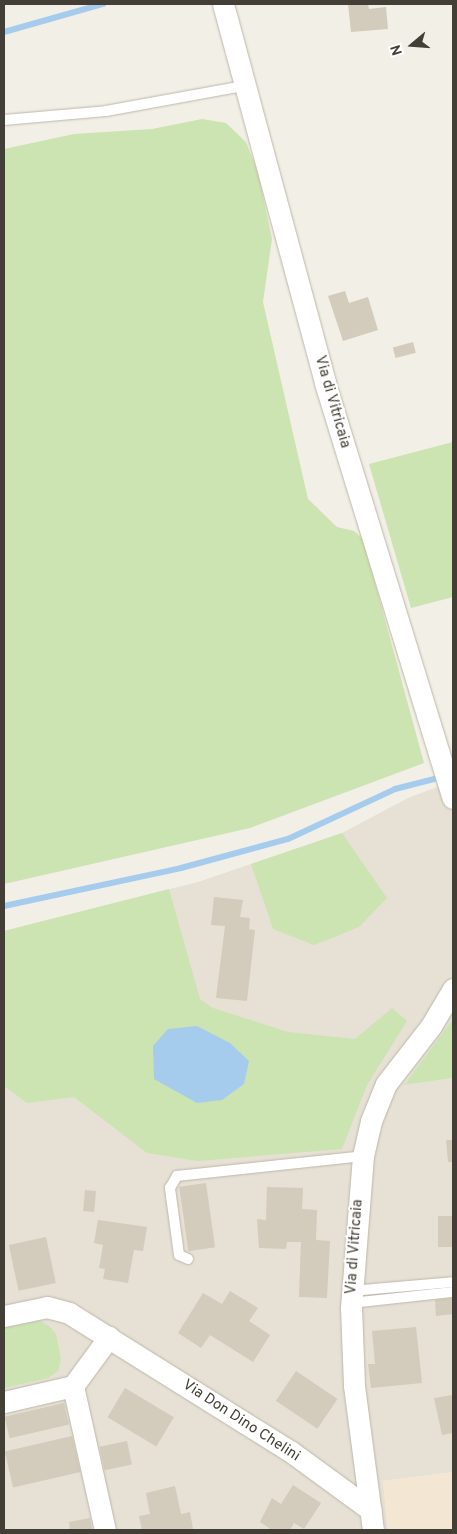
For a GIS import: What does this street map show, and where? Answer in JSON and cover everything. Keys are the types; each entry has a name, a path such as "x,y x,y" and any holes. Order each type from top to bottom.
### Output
{"street":[{"name":"Via di Vitricaia","path":"223,4 243,86 326,383 452,795"},
{"name":"Via di Vitricaia","path":"372,1520 354,1384 352,1297 363,1156 371,1121 386,1084 431,1026 453,989"},
{"name":"Via Don Dino Chelini","path":"4,1316 47,1307 69,1313 283,1446 372,1520"},
{"path":"4,1402 73,1386 109,1337"},
{"path":"73,1386 104,1530"}],"lane":[{"path":"4,120 106,111 243,86"},
{"path":"188,1260 179,1256 170,1188 178,1176 363,1156"},
{"path":"352,1297 453,1282"},
{"path":"352,1297 453,1292"}],"shaded area":[{"path":"453,781 453,1019 404,1085 453,1078 453,1472 383,1481 388,1530 4,1530 4,931 198,882 342,833 408,798"},
{"path":"453,1472 453,1530 388,1530 383,1481"}],"green space":[{"path":"202,119 226,123 246,142 258,172 272,239 263,302 308,499 337,527 354,531 363,539 424,763 250,828 4,884 4,149 74,134 152,129"},
{"path":"453,442 453,597 411,608 369,464"},
{"path":"342,833 387,898 359,927 314,945 273,929 251,864"},
{"path":"169,889 200,999 213,1008 288,1032 355,1039 392,1008 407,1021 367,1085 342,1149 198,1161 147,1153 74,1097 27,1103 4,1086 4,931"},
{"path":"453,1019 453,1078 404,1085"},
{"path":"40,1321 49,1326 56,1334 61,1359 58,1371 48,1378 4,1388 4,1328"}],"water":[{"path":"197,1026 230,1043 249,1061 244,1084 222,1100 197,1103 154,1079 153,1046 168,1029"}],"building":[{"path":"348,4 368,4 369,9 386,7 388,29 351,32"},
{"path":"345,291 349,303 368,297 378,330 343,341 328,296"},
{"path":"413,342 416,353 396,358 393,347"},
{"path":"214,897 243,900 240,917 250,918 249,929 255,930 247,1001 216,998 225,926 211,925"},
{"path":"446,1140 453,1140 453,1162 448,1162"},
{"path":"206,1183 215,1247 188,1251 179,1187"},
{"path":"267,1187 303,1188 302,1209 317,1210 316,1240 330,1241 327,1298 299,1297 301,1242 287,1242 286,1249 259,1248 257,1219 266,1220"},
{"path":"85,1190 96,1191 94,1212 83,1211"},
{"path":"438,1216 453,1216 453,1247 438,1247"},
{"path":"98,1220 147,1227 143,1251 134,1250 128,1283 103,1279 105,1269 99,1268 103,1245 94,1243"},
{"path":"46,1237 56,1283 19,1291 9,1245"},
{"path":"230,1291 258,1308 249,1321 270,1335 253,1362 210,1335 201,1348 178,1333 203,1293 222,1304"},
{"path":"453,1298 453,1314 436,1316 435,1300"},
{"path":"416,1327 422,1383 371,1388 368,1364 375,1364 372,1331"},
{"path":"296,1371 337,1399 317,1429 276,1401"},
{"path":"125,1388 174,1417 156,1447 107,1417"},
{"path":"453,1395 453,1433 442,1435 434,1398"},
{"path":"64,1403 69,1424 10,1438 5,1417"},
{"path":"72,1436 80,1472 13,1488 5,1452"},
{"path":"127,1441 132,1464 105,1470 100,1447"},
{"path":"293,1485 321,1503 304,1529 294,1523 290,1530 272,1530 260,1522 272,1498 281,1504"},
{"path":"175,1486 181,1514 190,1512 193,1529 142,1530 139,1516 150,1514 146,1493"},
{"path":"90,1518 92,1530 70,1530 69,1522"}],"waterway":[{"path":"4,32 103,4"},
{"path":"4,906 181,868 288,839 395,789 442,777"}]}
